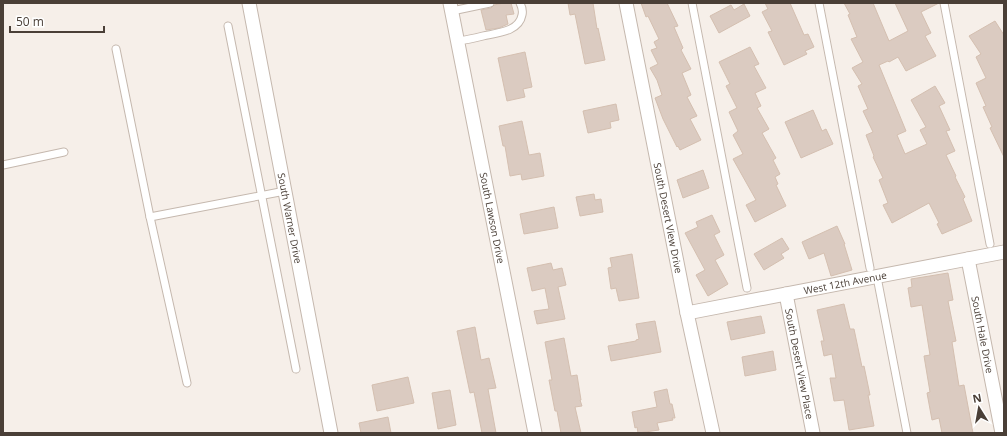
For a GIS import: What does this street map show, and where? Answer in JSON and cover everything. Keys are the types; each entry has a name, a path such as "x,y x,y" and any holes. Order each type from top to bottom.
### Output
{"street":[{"name":"South Warner Drive","path":"249,3 331,433"},
{"name":"South Desert View Drive","path":"626,3 712,433"},
{"name":"South Lawson Drive","path":"451,7 535,433"},
{"name":"West 12th Avenue","path":"687,313 786,294 873,273 968,259 1004,252"},
{"name":"South Hale Drive","path":"968,259 1002,433"},
{"name":"South Desert View Place","path":"786,294 814,433"}],"lane":[{"path":"451,7 490,3"},
{"path":"458,42 504,32 515,27 522,17 522,7 520,3"},
{"path":"692,3 747,288"},
{"path":"819,3 873,273 907,433"},
{"path":"944,3 990,244"},
{"path":"228,26 296,369"},
{"path":"116,49 150,217 187,383"},
{"path":"3,164 64,152"},
{"path":"150,217 285,191"}],"building":[{"path":"504,3 511,3 514,14 506,15 508,24 499,28 486,30 481,10"},
{"path":"568,3 593,3 597,29 598,28 605,60 585,64 575,14 570,15"},
{"path":"641,3 667,3 678,26 674,27 683,48 681,50 691,69 682,73 691,95 687,97 697,116 690,119 701,140 680,150 663,119 655,98 662,95 657,80 650,68 658,64 651,50 657,48 654,42 659,39 648,16 646,17"},
{"path":"765,3 790,3 804,35 808,34 814,47 805,51 807,54 784,65 768,32 772,31 762,12 768,9"},
{"path":"844,3 873,3 889,41 908,31 895,3 939,3 921,12 931,33 925,36 936,56 906,71 898,57 879,65 906,131 897,135 905,154 927,144 920,130 926,127 911,100 935,86 945,103 939,106 950,130 946,131 955,151 946,155 965,197 963,199 972,221 942,234 937,224 939,223 929,203 892,223 883,205 888,203 879,180 883,178 873,157 874,156 866,135 873,132 863,111 868,109 858,86 862,84 852,68 863,62 851,39 857,37 848,15 850,14"},
{"path":"744,4 750,16 719,33 710,16 731,5 734,10"},
{"path":"995,21 1004,35 1004,157 990,128 992,127 983,107 986,106 976,83 986,78 976,57 981,54 969,36"},
{"path":"750,47 759,64 754,66 766,88 755,93 761,106 757,108 769,129 762,133 776,158 773,160 780,174 775,177 778,184 776,185 786,206 755,222 746,205 756,200 733,159 743,154 733,135 738,131 729,112 737,108 726,86 730,84 719,62"},
{"path":"525,52 532,87 523,89 525,97 507,101 498,58"},
{"path":"616,104 619,120 610,122 611,128 588,133 583,111"},
{"path":"813,110 822,131 826,129 833,144 801,158 785,122"},
{"path":"522,121 529,155 540,153 544,176 522,180 521,174 510,176 505,146 503,146 499,126"},
{"path":"703,170 709,188 683,198 677,180"},
{"path":"594,194 595,200 601,199 603,212 580,216 576,197"},
{"path":"554,207 558,228 524,234 520,214"},
{"path":"712,215 720,232 714,235 724,255 715,260 728,284 708,296 696,275 705,270 685,233 698,227 696,222"},
{"path":"837,226 845,244 852,270 831,276 824,253 809,259 802,242"},
{"path":"782,238 789,249 781,254 784,258 764,270 754,254"},
{"path":"632,254 639,298 619,301 616,288 611,289 608,268 612,267 610,258"},
{"path":"551,263 553,270 562,268 566,285 558,287 565,319 537,324 534,311 549,309 545,288 532,291 527,268"},
{"path":"948,273 953,300 948,301 956,341 952,342 959,386 964,385 973,433 942,433 939,418 932,420 927,393 930,392 924,356 930,355 922,305 911,307 908,288 912,287 911,279"},
{"path":"844,304 850,329 854,329 862,367 864,366 874,426 849,430 844,400 834,401 830,378 836,378 832,354 824,356 821,341 824,341 817,310"},
{"path":"761,316 765,333 731,340 727,322"},
{"path":"655,321 661,352 611,361 608,346 636,341 639,339 636,324"},
{"path":"475,327 481,360 489,358 496,388 488,389 496,433 482,433 474,392 470,393 457,331"},
{"path":"564,338 571,376 577,375 582,406 575,407 581,433 561,433 549,380 552,380 545,342"},
{"path":"773,351 776,370 745,376 742,357"},
{"path":"408,377 414,403 377,411 372,385"},
{"path":"667,389 675,418 672,418 673,420 657,423 659,430 638,433 637,427 635,428 632,412 657,407 654,392"},
{"path":"450,390 456,425 438,429 432,393"},
{"path":"388,417 391,433 361,433 359,423"}]}
